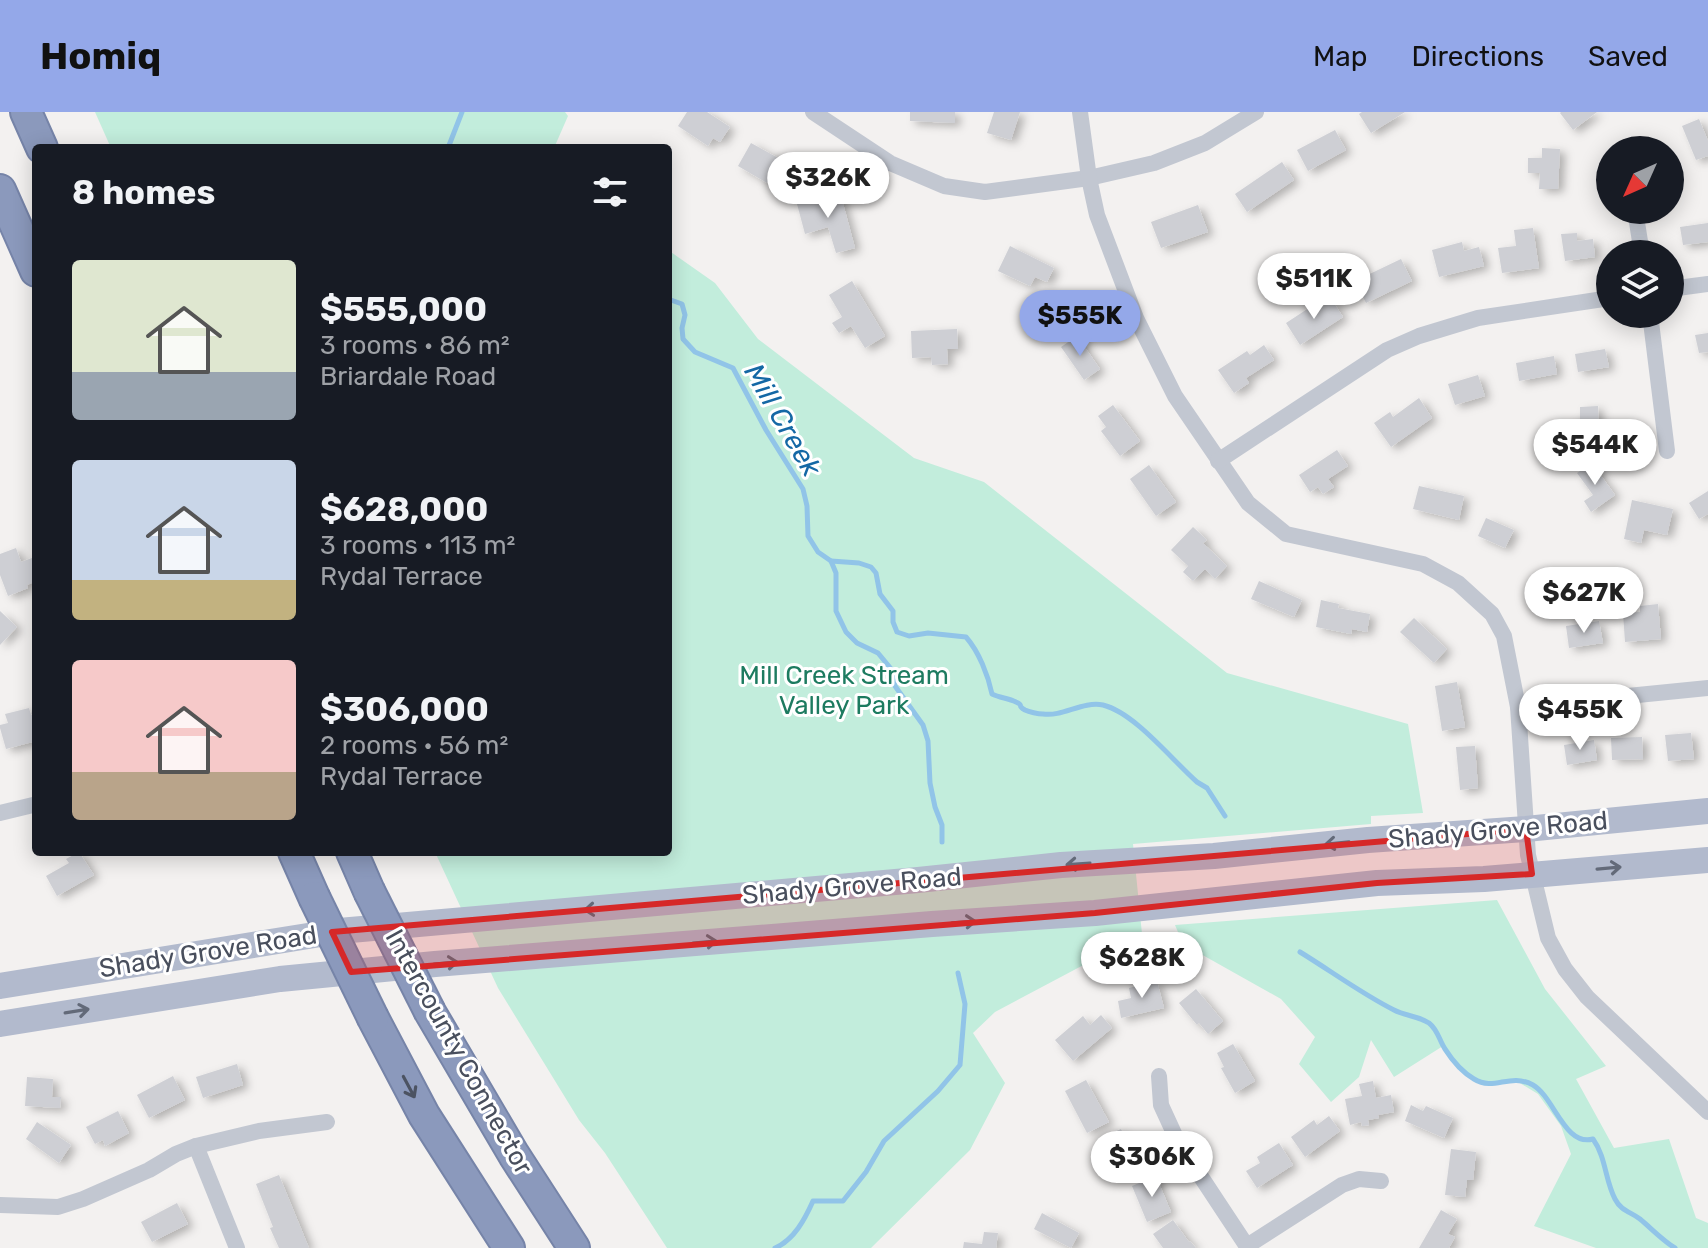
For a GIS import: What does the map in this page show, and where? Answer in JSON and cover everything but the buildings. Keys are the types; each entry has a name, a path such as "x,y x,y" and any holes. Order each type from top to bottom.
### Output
{"highway":[{"path":"26,112 40,144"},
{"path":"0,190 32,262"},
{"path":"296,856 373,1018 424,1115 509,1248"},
{"name":"Intercounty Connector","path":"354,856 430,1012 514,1155 574,1248"}],"main road":[{"name":"Shady Grove Road","path":"0,986 339,931 1061,865 1214,856 1708,811"},
{"name":"Shady Grove Road","path":"0,1024 280,979 404,967 1095,913 1377,883 1484,879 1708,860"}],"street":[{"path":"813,112 890,163 944,186 985,192 1089,178 1154,163 1205,143 1256,112"},
{"path":"1080,112 1097,215 1136,318 1175,396 1248,503 1286,534 1423,564 1458,583 1492,614 1504,636 1518,707 1528,855 1548,938 1565,969 1587,997 1708,1112"},
{"path":"1684,287 1708,284"},
{"path":"1218,461 1387,350 1419,336 1478,318 1596,300"},
{"path":"1652,328 1667,451"},
{"path":"1518,707 1708,688"},
{"path":"0,813 32,805"},
{"path":"1159,1076 1161,1105 1178,1142 1247,1247 1342,1185 1359,1179 1381,1181"},
{"path":"0,1205 58,1207 97,1193 196,1146 259,1131 327,1122"},
{"path":"196,1146 237,1248"}],"highlighted area":[{"path":"1526,829 1532,874 1377,883 1095,913 351,972 332,932"}],"green space":[{"path":"95,112 565,112 568,116 556,144 109,144"},
{"name":"Mill Creek Stream Valley Park","path":"672,253 715,283 758,339 914,458 984,482 1227,673 1408,724 1423,813 1371,816 1371,824 1133,844 1142,934 995,1012 973,1033 1005,1083 970,1150 871,1248 667,1248 605,1153 579,1120 498,988 437,856 672,856"},
{"path":"1497,900 1545,989 1606,1066 1576,1079 1614,1148 1669,1139 1696,1218 1708,1223 1708,1248 1596,1248 1534,1226 1571,1154 1561,1126 1538,1094 1513,1079 1487,1085 1474,1080 1443,1046 1394,1077 1371,1040 1359,1077 1331,1102 1299,1064 1315,1037 1281,999 1183,944 1175,925"}],"waterway":[{"name":"Mill Creek","path":"450,144 462,112"},
{"name":"Mill Creek","path":"672,300 682,304 685,315 683,339 695,352 733,368 766,430 803,489 808,536 818,552 831,561 836,573 836,611 846,632 857,643 878,653 892,670 895,686 923,725 928,741 930,783 942,825 942,842"},
{"path":"831,561 871,567 876,573 880,594 893,611 897,632 909,636 928,633 966,637 982,664 992,694 1036,713 1058,713 1095,704 1128,717 1207,788 1225,816"},
{"path":"1300,952 1382,1004 1429,1023 1454,1061 1474,1079 1489,1084 1517,1080 1533,1085 1567,1129 1575,1136 1593,1139 1620,1206 1675,1248"},
{"name":"Mill Creek","path":"775,1248 793,1234 813,1201 843,1201 866,1172 884,1141 938,1091 960,1065 965,1004 958,973"}]}
